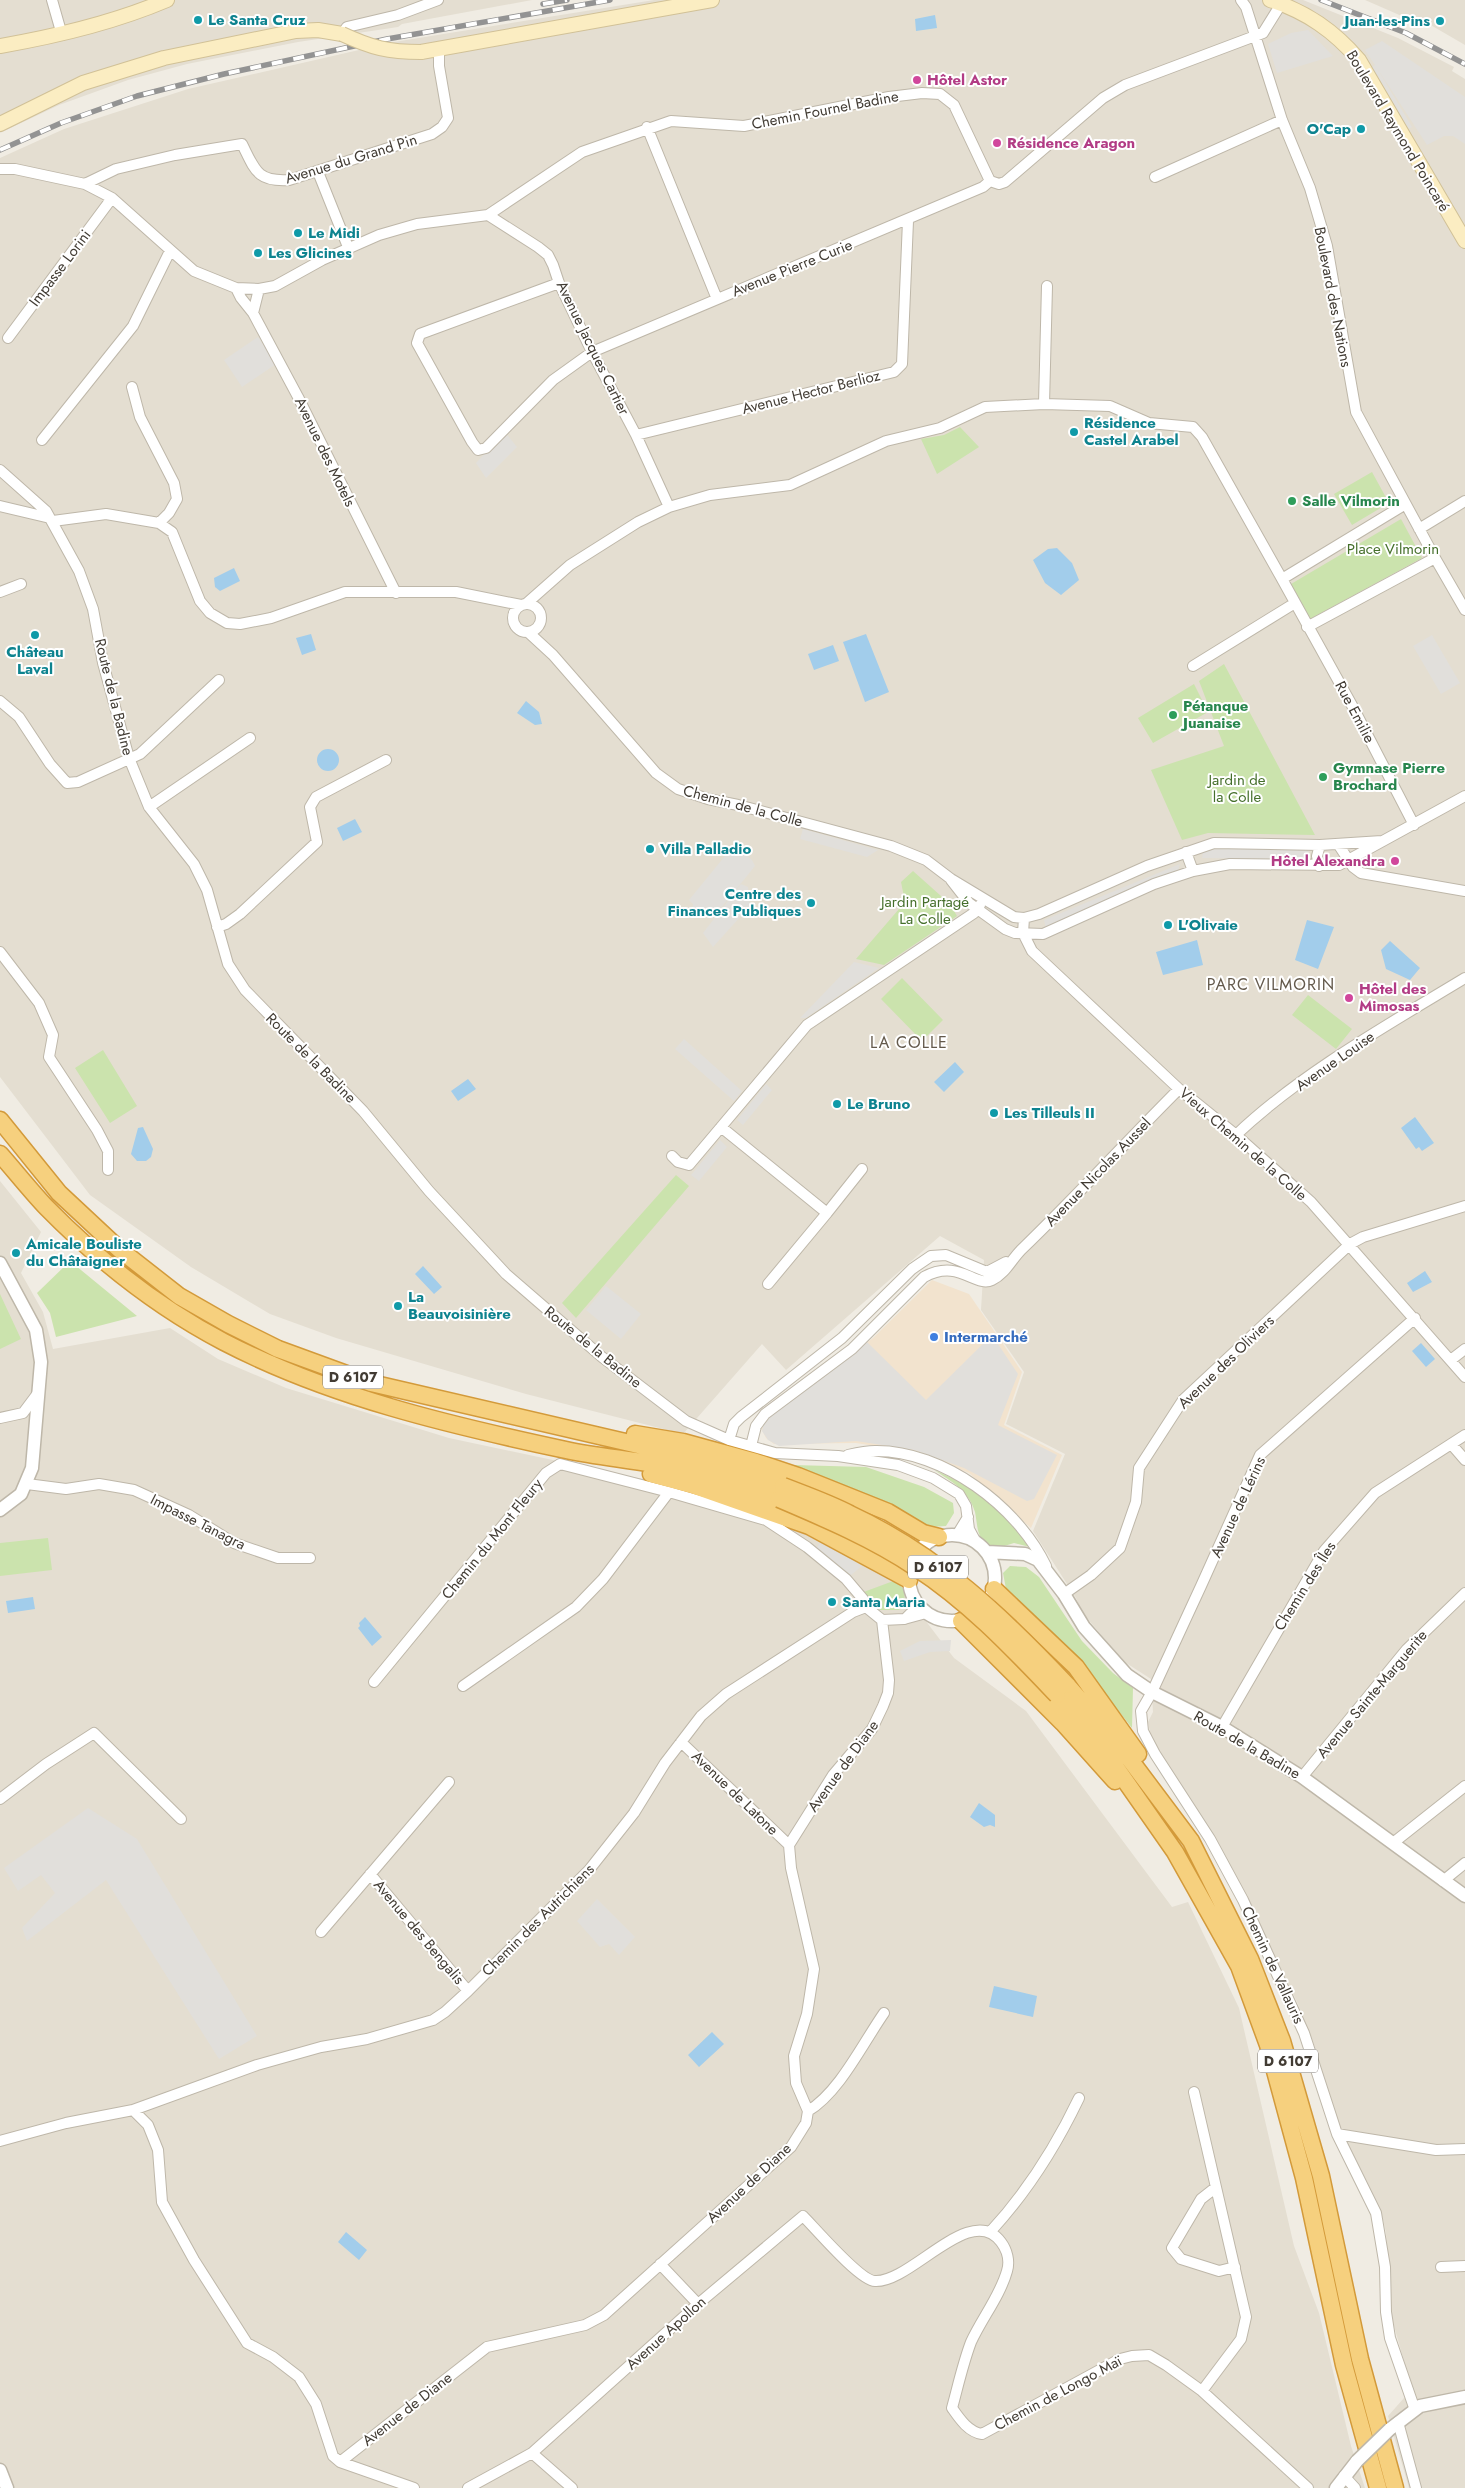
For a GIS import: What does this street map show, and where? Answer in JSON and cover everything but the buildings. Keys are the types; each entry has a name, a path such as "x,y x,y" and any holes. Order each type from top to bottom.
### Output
{"highway":[{"name":"D 6107","path":"0,1120 59,1193 120,1249 179,1296 228,1324 278,1349 371,1383 677,1454 781,1492 916,1567 984,1621 1116,1741 1191,1842 1250,1959 1282,2041 1321,2176 1360,2359 1394,2488"},
{"name":"D 6107","path":"0,1154 46,1207 110,1265 174,1312 222,1341 274,1366 367,1400 567,1450 677,1469 781,1492"},
{"path":"566,1428 640,1434 683,1442 756,1462 847,1494 888,1512 923,1533 939,1537"},
{"path":"567,1450 692,1485 810,1526 908,1580"},
{"path":"994,1589 1076,1667 1124,1731 1191,1842"},
{"path":"961,1620 1062,1723 1175,1852"},
{"name":"D 6107","path":"1062,1690 1175,1852 1239,1966 1268,2045 1304,2178 1344,2364 1378,2488"}],"main road":[{"path":"0,46 62,36 112,21 167,0"},
{"path":"0,124 83,83 164,58 296,31 318,30 342,34 388,52 421,52 712,0"},
{"name":"Boulevard Raymond Poincaré","path":"1276,2 1320,23 1340,38 1359,60 1465,242"}],"street":[{"path":"52,0 62,36"},
{"path":"342,34 347,27 398,14 438,0"},
{"name":"Boulevard des Nations","path":"1240,0 1246,7 1282,120 1310,188 1327,246 1356,412 1404,505"},
{"path":"990,181 999,184 1005,182 1103,98 1124,86 1263,33 1276,2"},
{"name":"Avenue du Grand Pin","path":"85,184 116,168 175,155 242,144 257,174 271,182 289,180 432,134 442,127 448,118 439,66 439,50"},
{"name":"Chemin Fournel Badine","path":"0,169 15,168 85,184 112,198 170,251 194,270 236,288 259,289 275,286 348,247 417,224 488,215 582,152 671,121 744,126 890,97 922,93 940,94 954,105 990,181"},
{"path":"1155,177 1282,120"},
{"path":"647,128 717,299"},
{"path":"318,172 348,247"},
{"name":"Avenue Pierre Curie","path":"559,283 420,334 417,343 478,450 486,448 553,380 576,361 592,352 908,220 983,187 990,181"},
{"name":"Impasse Lorini","path":"8,338 112,198"},
{"name":"Avenue Jacques Cartier","path":"488,215 506,225 548,255 559,283 592,352 636,435 669,507"},
{"name":"Avenue Hector Berlioz","path":"636,435 894,372 902,364 908,220"},
{"path":"42,440 133,326 170,251"},
{"path":"1044,404 1047,286"},
{"name":"Avenue des Motels","path":"236,288 241,298 253,312 298,397 396,593"},
{"path":"253,312 259,289"},
{"path":"132,388 140,417 174,483 177,499 169,513 159,523"},
{"path":"513,613 570,565 612,538 669,507 710,496 790,485 886,441 940,428 985,407 1044,404 1110,406 1149,423 1193,427 1202,437 1308,627 1435,558"},
{"name":"Route de la Badine","path":"0,470 30,495 52,519 79,571 93,609 103,663 129,758 149,807 194,864 207,890 228,964 245,990 363,1110 428,1191 494,1261 602,1357 679,1416 728,1440 775,1453 838,1456 898,1465 933,1478 959,1494 966,1506 969,1530 976,1542"},
{"path":"1418,529 1465,501"},
{"path":"1282,579 1404,505 1465,610"},
{"path":"0,506 52,519 68,520 76,517 106,514 159,523 172,532 200,601 210,613 227,622 240,624 272,618 345,592 456,592 501,602 534,605 540,611"},
{"path":"0,592 21,584"},
{"path":"501,602 513,613 513,621 517,628 528,632 535,629 540,623 540,611 547,584"},
{"path":"1193,666 1295,604"},
{"name":"Chemin de la Colle","path":"540,623 543,641"},
{"name":"Rue Emilie","path":"1308,627 1354,709 1414,825"},
{"name":"Chemin de la Colle","path":"528,632 543,641 553,655 656,773 678,789 708,799 738,805 891,846 926,860 950,879 1014,917 1024,918"},
{"path":"0,702 19,717 50,764 67,783 78,782 140,754 220,680"},
{"path":"149,807 250,738"},
{"path":"217,927 226,924 240,914 317,842 310,807 316,797 386,760"},
{"name":"Chemin de la Colle","path":"950,879 957,890 977,910 1005,929 1023,933 1043,934 1154,884 1192,871 1230,864 1339,865 1465,796"},
{"path":"1023,933 1024,918 1039,914 1147,866 1214,843 1320,845 1382,841"},
{"path":"1338,844 1348,860 1361,873 1465,891"},
{"path":"1319,866 1317,856 1320,845"},
{"path":"1186,852 1192,871"},
{"path":"672,1156 678,1162 688,1165 807,1025 977,910 985,899"},
{"name":"Vieux Chemin de la Colle","path":"1023,933 1032,950 1179,1089 1236,1135 1311,1202 1452,1359 1465,1376"},
{"path":"0,952 39,1003 52,1035 49,1057 97,1130 108,1151 108,1170"},
{"name":"Avenue Louise","path":"1236,1135 1254,1118 1341,1055 1465,978"},
{"name":"Avenue Nicolas Aussel","path":"751,1446 756,1426 765,1414 852,1348 924,1277 936,1271 955,1270 984,1282 992,1280 1002,1273 1017,1254 1179,1089"},
{"path":"721,1127 827,1213"},
{"path":"768,1284 862,1169"},
{"name":"Avenue des Oliviers","path":"1064,1594 1090,1575 1120,1548 1136,1502 1139,1468 1183,1400 1350,1244 1362,1237 1465,1206"},
{"name":"Avenue Nicolas Aussel","path":"728,1440 734,1424 741,1417 842,1338 912,1269 931,1256 946,1255 961,1259 987,1272 998,1268 1017,1254"},
{"path":"0,1263 36,1330 41,1362 33,1460 27,1484 22,1494 0,1510"},
{"name":"Avenue de Lérins","path":"1152,1692 1260,1455 1415,1318"},
{"path":"842,1338 852,1348"},
{"path":"1452,1359 1465,1349"},
{"path":"0,1418 23,1413 38,1393"},
{"name":"Chemin des Îles","path":"1222,1728 1324,1551 1376,1493 1452,1445 1465,1434"},
{"path":"1452,1445 1465,1460"},
{"name":"Route de la Badine","path":"838,1456 882,1452 919,1459 950,1470 1003,1508 1032,1542 1050,1574"},
{"name":"Chemin du Mont Fleury","path":"374,1682 546,1473 553,1468 560,1464 669,1492"},
{"name":"Impasse Tanagra","path":"27,1484 66,1489 99,1484 134,1490 190,1514 234,1543 278,1558 310,1558"},
{"path":"463,1686 576,1607 603,1579 669,1492 766,1520 807,1547 846,1579 863,1599 866,1607 882,1620 904,1620 926,1613"},
{"path":"957,1535 968,1518"},
{"path":"957,1535 976,1542 986,1552 994,1568 994,1589 982,1609 961,1620 943,1620 926,1613 916,1602 908,1580 910,1566 916,1553 926,1543 939,1537 957,1535"},
{"name":"Route de la Badine","path":"986,1552 1009,1555 1025,1554 1038,1560 1064,1594 1084,1627 1107,1655 1127,1675 1152,1692 1222,1728 1302,1777 1465,1896"},
{"path":"994,1568 1009,1555"},
{"name":"Avenue Sainte-Marguerite","path":"1302,1777 1407,1648 1465,1593"},
{"path":"904,1620 912,1612 916,1602"},
{"name":"Chemin des Autrichiens","path":"0,2141 66,2122 133,2110 257,2065 321,2047 367,2039 433,2020 445,2012 590,1870 634,1813 700,1716 726,1694 853,1612 866,1607"},
{"name":"Avenue de Diane","path":"789,1845 833,1775 872,1729 884,1706 889,1680 882,1620"},
{"name":"Chemin de Vallauris","path":"1152,1692 1141,1711 1143,1731 1155,1754 1210,1839 1243,1900 1304,2033 1337,2134 1376,2213 1385,2267 1386,2312 1390,2338 1415,2410"},
{"path":"0,1799 46,1764 94,1733 181,1819"},
{"name":"Avenue de Latone","path":"681,1742 789,1845"},
{"name":"Avenue des Bengalis","path":"321,1932 449,1782"},
{"path":"1393,1843 1465,1786"},
{"path":"789,1845 790,1868 814,1969 807,2014 794,2056 796,2084 808,2111 818,2105 837,2083 884,2013"},
{"path":"1443,1880 1465,1863"},
{"name":"Avenue des Bengalis","path":"370,1874 468,1990"},
{"path":"1194,2092 1246,2317 1241,2339 1202,2391"},
{"path":"991,2231 1005,2216 1056,2144 1080,2098"},
{"path":"133,2110 148,2126 158,2150 162,2202 194,2260 247,2343 273,2356 299,2377 316,2404 332,2456 340,2462 414,2488"},
{"name":"Avenue de Diane","path":"340,2462 487,2347 585,2325 604,2315 791,2147 806,2123 808,2111"},
{"path":"1337,2134 1436,2150 1465,2149"},
{"path":"1215,2188 1202,2199 1172,2248 1181,2258 1218,2271 1235,2267"},
{"name":"Avenue Apollon","path":"468,2488 532,2453 698,2304 803,2216 861,2275 875,2281 891,2277 964,2234 979,2230 991,2231"},
{"name":"Chemin de Longo Maï","path":"991,2231 1008,2253 1008,2270 971,2342 952,2408 962,2422 976,2433 982,2434 1120,2359 1149,2355 1202,2391 1308,2488"},
{"path":"660,2264 698,2304"},
{"path":"1441,2268 1465,2266"},
{"path":"1336,2488 1357,2461 1394,2425 1420,2406 1465,2397"},
{"path":"1394,2425 1416,2488"},
{"path":"532,2453 572,2488"},
{"path":"0,2470 7,2488"},
{"path":"1344,2476 1355,2488"}],"shaded area":[{"path":"0,0 532,0 402,24 398,27 298,42 187,64 128,80 59,105 0,133"},
{"path":"654,0 1303,0 1398,38 1454,67 1452,71 1465,79 1465,2488 1409,2488 1388,2416 1412,2389 1390,2312 1386,2233 1383,2219 1372,2194 1348,2151 1313,2042 1297,2002 1241,1888 1151,1738 1148,1722 1153,1712 1151,1679 1123,1661 1082,1612 1076,1598 1033,1531 1065,1454 1006,1424 1024,1372 981,1310 984,1260 940,1236 786,1370 762,1344 683,1434 526,1394 336,1338 270,1314 191,1267 90,1195 0,1077 0,158 64,129 188,89 394,42"},
{"path":"1365,0 1465,0 1465,45 1422,20 1420,24"},
{"path":"1308,30 1333,56 1277,73 1268,44 1291,33"},
{"path":"1382,41 1465,97 1465,144 1453,136 1444,136 1427,145 1377,68 1412,127 1408,129 1371,68 1375,65 1365,50"},
{"path":"258,337 276,364 242,387 224,360"},
{"path":"505,432 517,447 486,478 476,463"},
{"path":"1432,635 1460,683 1441,694 1413,646"},
{"path":"803,829 878,850 867,857 800,839"},
{"name":"Centre des Finances Publiques","path":"734,845 752,860 755,866 712,919 708,916 697,917 692,912 693,904 689,900"},
{"path":"1213,847 1311,849 1302,859 1202,858 1203,851"},
{"path":"1180,864 1178,871 1046,929 1044,920"},
{"path":"741,884 748,887 750,906 713,947 703,933"},
{"path":"854,962 879,968 806,1018 800,1018"},
{"path":"684,1039 742,1091 734,1101 675,1049"},
{"path":"766,1084 772,1090 743,1125 737,1120"},
{"path":"720,1140 727,1147 699,1181 691,1175"},
{"path":"0,1181 41,1232 21,1273 43,1312 53,1349 170,1328 218,1359 286,1388 449,1438 666,1484 774,1518 896,1582 954,1658 1026,1711 1172,1907 1188,1902 1239,2008 1294,2246 1319,2313 1351,2446 1365,2488 0,2488"},
{"path":"932,1280 969,1294 1022,1372 1004,1425 1062,1455 1031,1528 969,1473 946,1464 907,1451 856,1443 774,1444 766,1438 762,1430 761,1422 873,1338"},
{"path":"606,1286 641,1314 621,1339 586,1310"},
{"path":"992,1335 1018,1374 998,1425 1057,1455 1034,1499 1027,1501 964,1468 914,1450 856,1441 779,1446 768,1440 762,1431 764,1421 802,1386 867,1342 926,1400"},
{"path":"823,1538 862,1566 846,1579 814,1552"},
{"path":"951,1640 950,1651 930,1652 904,1661 900,1651 920,1641"},
{"path":"88,1808 137,1839 257,2036 219,2059 106,1880 27,1941 22,1928 55,1893 41,1875 18,1891 4,1868"},
{"path":"597,1899 635,1937 619,1955 609,1944 600,1947 577,1921"}],"green space":[{"path":"960,427 979,447 937,474 921,439 944,435"},
{"path":"1372,472 1389,503 1352,525 1334,494"},
{"name":"Place Vilmorin","path":"1401,519 1422,558 1310,619 1291,584"},
{"name":"Jardin de la Colle","path":"1224,664 1315,835 1208,833 1182,840 1151,770 1224,746 1199,681"},
{"name":"Pétanque Juanaise","path":"1194,684 1208,712 1153,743 1138,718"},
{"name":"Jardin Partagé La Colle","path":"913,871 950,904 957,916 884,965 856,959 905,902 901,882"},
{"path":"902,978 943,1020 922,1041 881,999"},
{"path":"1308,995 1352,1029 1336,1049 1292,1015"},
{"path":"103,1050 137,1106 110,1123 75,1068"},
{"path":"676,1175 689,1186 576,1318 562,1303"},
{"path":"70,1261 137,1316 56,1337 50,1313 37,1293"},
{"path":"0,1294 21,1339 0,1349"},
{"path":"793,1465 866,1467 924,1487 953,1503 954,1513 946,1526 931,1527 919,1524 793,1468"},
{"path":"934,1470 963,1484 988,1501 1030,1547 1014,1543 998,1548 988,1547 979,1535 975,1512 964,1492"},
{"path":"48,1538 52,1570 0,1576 0,1543"},
{"path":"1010,1566 1026,1567 1039,1577 1082,1641 1113,1673 1133,1688 1132,1728 1084,1667 1006,1589 1003,1573"},
{"path":"896,1580 904,1590 905,1603 899,1610 880,1610 861,1593"}],"water":[{"path":"935,15 937,28 916,31 915,19"},
{"path":"1057,548 1072,563 1079,580 1061,595 1045,583 1033,560 1048,549"},
{"path":"234,568 240,581 220,591 215,587 214,578"},
{"path":"311,634 316,650 302,655 296,638"},
{"path":"866,634 889,692 865,702 843,642"},
{"path":"833,645 839,661 814,670 808,654"},
{"path":"526,701 539,712 542,724 535,725 517,713"},
{"path":"328,749 336,752 339,760 336,768 328,771 320,768 317,760 320,752"},
{"path":"355,819 362,832 343,841 337,828"},
{"path":"1307,920 1334,927 1318,969 1295,960"},
{"path":"1197,940 1203,965 1163,975 1156,952"},
{"path":"1390,941 1420,968 1410,980 1386,969 1381,950"},
{"path":"955,1062 964,1072 944,1092 934,1082"},
{"path":"468,1079 476,1089 458,1101 451,1091"},
{"path":"1415,1117 1434,1143 1422,1151 1419,1147 1416,1149 1401,1128"},
{"path":"143,1127 153,1149 151,1157 146,1161 137,1161 131,1154 138,1128"},
{"path":"423,1266 442,1287 434,1294 415,1274"},
{"path":"1425,1271 1432,1282 1413,1292 1407,1283"},
{"path":"1421,1343 1435,1359 1426,1367 1412,1351"},
{"path":"33,1597 35,1609 8,1613 6,1601"},
{"path":"365,1617 382,1637 372,1646 358,1628 360,1626 359,1623"},
{"path":"979,1803 995,1815 995,1827 990,1825 984,1827 970,1817"},
{"path":"994,1986 1037,1996 1033,2017 989,2007"},
{"path":"712,2032 724,2044 699,2067 688,2055"},
{"path":"346,2232 367,2250 359,2260 338,2242"}],"railway":[{"path":"543,4 567,0"},
{"path":"0,150 61,123 137,96 224,74 387,39 610,0"},
{"path":"1321,0 1406,33 1465,64"}],"place":[{"name":"Le Santa Cruz","path":"198,20"},
{"name":"Juan-les-Pins","path":"1440,21"},
{"name":"Hôtel Astor","path":"917,80"},
{"name":"O'Cap","path":"1361,129"},
{"name":"Résidence Aragon","path":"997,143"},
{"name":"Le Midi","path":"298,233"},
{"name":"Les Glicines","path":"258,253"},
{"name":"Résidence Castel Arabel","path":"1074,432"},
{"name":"Salle Vilmorin","path":"1292,501"},
{"name":"Château Laval","path":"35,635"},
{"name":"Pétanque Juanaise","path":"1173,715"},
{"name":"Gymnase Pierre Brochard","path":"1323,777"},
{"name":"Villa Palladio","path":"650,849"},
{"name":"Hôtel Alexandra","path":"1395,861"},
{"name":"Centre des Finances Publiques","path":"811,903"},
{"name":"L'Olivaie","path":"1168,925"},
{"name":"Hôtel des Mimosas","path":"1349,998"},
{"name":"Le Bruno","path":"837,1104"},
{"name":"Les Tilleuls II","path":"994,1113"},
{"name":"Amicale Bouliste du Châtaigner","path":"16,1253"},
{"name":"La Beauvoisinière","path":"398,1306"},
{"name":"Intermarché","path":"934,1337"},
{"name":"Santa Maria","path":"832,1602"}],"district":[{"name":"PARC VILMORIN","path":"1271,984"},
{"name":"LA COLLE","path":"909,1042"}]}
